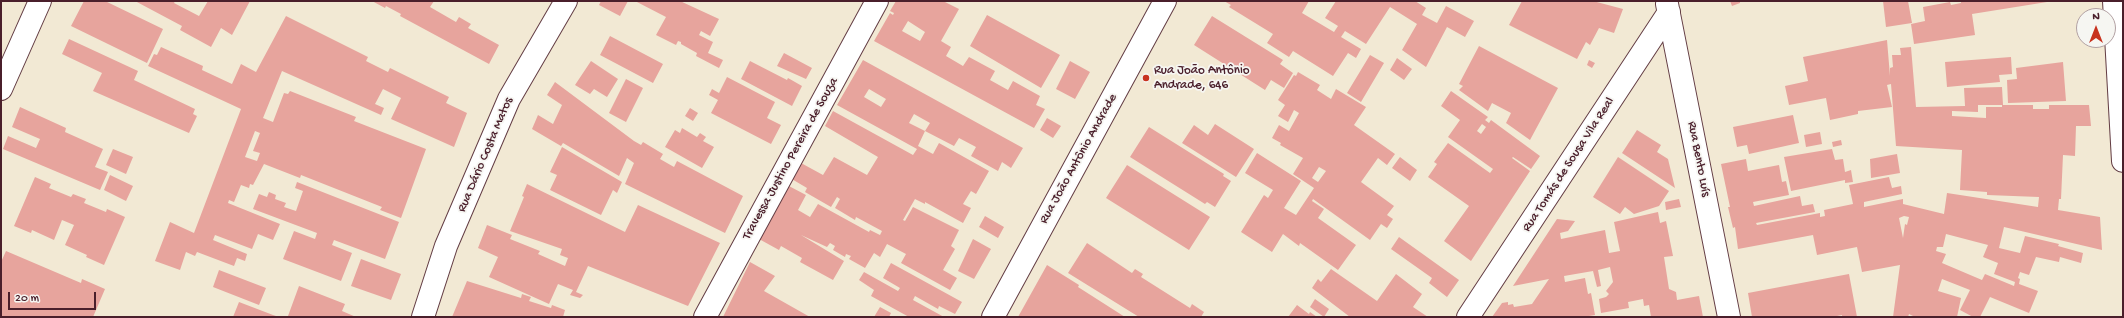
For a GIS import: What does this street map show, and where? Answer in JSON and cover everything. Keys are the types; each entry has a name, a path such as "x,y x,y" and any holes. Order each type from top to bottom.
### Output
{"street":[{"path":"1,89 40,1"},
{"name":"Rua Dário Costa Matos","path":"423,317 446,246 509,99 566,1"},
{"name":"Travessa Justino Pereira de Souza","path":"705,317 877,1"},
{"name":"Rua João Antônio Andrade","path":"993,317 1165,1"},
{"path":"2114,1 2123,161"},
{"name":"Rua Tomás de Sousa Vila Real","path":"1468,317 1668,7"},
{"name":"Rua Bento Luís","path":"1668,7 1729,317"}],"building":[{"path":"84,1 105,1 163,29 147,63 71,26"},
{"path":"135,1 175,1 174,3 199,16 208,1 250,1 232,35 221,28 211,47 180,30 182,26"},
{"path":"372,1 434,1 430,7 456,22 459,17 471,24 468,28 499,45 489,64 400,16 401,14"},
{"path":"601,1 628,1 620,16 599,5"},
{"path":"635,1 680,1 719,19 710,36 701,31 699,35 713,42 708,53 723,60 719,68 696,56 697,53 681,44 681,42 678,41 676,45 656,35 666,17"},
{"path":"896,1 943,1 959,9 941,41 951,47 946,56 963,66 969,57 995,71 990,80 1008,90 1013,81 1040,96 1036,105 1045,109 1034,128 874,41 890,13 893,15 894,13 890,11","holes":["908,21 925,32 920,41 902,31"]},
{"path":"1224,1 1309,1 1302,13 1334,32 1338,26 1325,18 1336,1 1415,1 1426,8 1422,15 1437,23 1446,6 1474,21 1465,37 1447,27 1426,67 1402,50 1417,24 1390,7 1366,44 1345,31 1341,37 1361,49 1356,58 1348,53 1333,76 1293,51 1289,57 1267,43 1273,34 1229,7 1231,5"},
{"path":"1522,1 1593,1 1623,9 1614,33 1599,28 1590,45 1586,42 1577,59 1509,25"},
{"path":"1730,1 1740,1 1740,3 1732,6"},
{"path":"1883,1 1908,1 1912,23 1886,27"},
{"path":"1961,1 2047,2 1972,14 1975,35 1914,44 1911,24 1925,21 1923,7 1950,2 1951,5 1961,3"},
{"path":"987,15 1060,55 1041,88 970,46"},
{"path":"286,16 368,57 366,61 388,72 390,68 449,97 446,103 467,113 454,147 391,119 401,98 383,89 375,104 384,108 381,115 282,71 263,118 273,122 284,93 288,94 290,91 356,117 354,121 426,149 401,218 380,210 382,207 301,175 300,178 264,164 253,185 250,184 249,188 241,185 234,202 229,200 228,203 280,224 273,240 258,234 252,249 215,235 213,240 247,254 245,261 237,258 234,266 197,252 195,256 186,252 180,270 155,261 170,222 194,233 241,109 148,66 154,54 157,55 161,47 203,66 202,70 232,84 241,64 256,72","holes":["255,131 260,133 253,151 260,153 257,161 245,157"]},
{"path":"1212,16 1283,60 1280,64 1293,73 1284,88 1271,80 1265,90 1194,45"},
{"path":"610,36 663,64 653,83 600,55"},
{"path":"69,39 138,71 134,80 195,109 193,114 197,116 189,133 93,91 102,73 62,54"},
{"path":"1887,40 1890,76 1890,68 1893,67 1892,55 1901,55 1900,48 1911,47 1916,107 1965,106 1964,88 2002,87 2003,105 2033,105 2033,109 2049,109 2049,105 2089,105 2091,126 2076,126 2075,156 2063,155 2061,199 2059,199 2058,210 2100,217 2102,250 2004,227 1999,248 2020,253 2025,236 2059,244 2058,246 2083,253 2081,263 2060,257 2059,262 2036,257 2029,275 2020,272 2018,278 2020,279 2019,284 2038,291 2029,313 1990,297 1980,317 1973,317 1960,310 1970,290 1942,279 1938,291 1961,298 1957,317 1915,317 1909,314 1908,317 1893,317 1900,265 1862,272 1857,247 1817,255 1813,235 1738,249 1735,227 1733,228 1728,207 1730,207 1721,164 1746,159 1748,171 1779,165 1782,182 1786,181 1789,195 1753,202 1754,206 1800,196 1802,206 1813,204 1815,212 1756,223 1757,225 1820,213 1820,217 1825,216 1824,210 1853,204 1849,185 1889,177 1892,188 1901,186 1902,194 1864,202 1864,207 1903,199 1903,204 1944,214 1947,193 2038,207 2039,197 1987,195 1987,192 1960,190 1962,150 1896,146 1891,84 1887,85 1892,107 1858,111 1858,114 1830,120 1826,98 1789,105 1785,86 1808,81 1803,57","holes":["1978,105 2002,105 2002,107 1986,107 1986,118 1952,116 1952,111 1978,112","1904,216 1909,217 1907,225 1905,224 1903,238 1899,218","1946,234 1988,245 1983,257 1998,263 1994,274 2015,282 2014,286 1985,274 1982,280 1942,263 1946,254 1936,251 1937,247 1943,247"]},
{"path":"1479,46 1558,88 1530,140 1506,123 1511,113 1492,103 1488,111 1459,90 1463,86 1459,84"},
{"path":"784,53 812,68 806,79 777,66"},
{"path":"1370,55 1384,63 1361,102 1347,93"},
{"path":"2011,57 2012,74 1999,75 2000,82 1947,87 1945,62"},
{"path":"1397,58 1412,69 1404,80 1390,70"},
{"path":"863,60 1023,148 1011,168 1002,162 998,171 971,156 976,147 959,138 954,146 925,131 918,146 933,154 939,143 989,171 976,194 971,191 963,204 971,208 963,223 925,202 925,204 915,199 903,220 905,221 913,207 959,230 951,246 955,249 943,270 957,278 950,290 901,263 906,254 887,244 880,257 874,253 865,268 849,259 851,256 846,254 845,257 833,250 835,246 830,243 827,247 801,235 844,261 833,280 800,262 802,258 781,246 779,250 759,239 787,185 806,195 798,210 810,217 818,204 869,232 870,230 880,235 882,231 856,217 855,220 835,208 840,199 837,197 831,207 805,192 807,188 790,178 801,163 823,175 834,157 867,175 878,157 825,126 833,111 913,155 917,149 837,105","holes":["869,89 886,99 881,107 864,97","914,114 930,123 925,131 909,123"]},
{"path":"1589,60 1595,63 1592,68 1587,65"},
{"path":"591,61 618,79 607,97 594,89 590,94 575,85"},
{"path":"750,61 802,86 792,106 741,79"},
{"path":"1070,61 1090,72 1075,99 1056,89"},
{"path":"2063,62 2066,101 2008,103 2007,80 2017,79 2016,68"},
{"path":"1298,72 1320,85 1317,90 1331,99 1336,89 1366,107 1354,125 1395,154 1387,165 1378,158 1361,182 1394,206 1387,215 1393,219 1387,228 1381,224 1370,240 1313,199 1312,201 1324,209 1318,218 1356,245 1338,270 1300,243 1299,246 1283,234 1272,252 1241,232 1264,195 1268,198 1273,190 1245,173 1257,153 1301,181 1284,208 1296,215 1314,188 1293,174 1303,158 1280,145 1281,143 1272,138 1279,125 1289,131 1299,113 1294,110 1288,122 1278,116 1285,105 1278,100 1294,75 1296,76","holes":["1319,167 1326,171 1318,182 1312,178"]},
{"path":"727,77 775,102 767,118 781,125 771,144 711,113 718,100 709,95 712,89 719,93"},
{"path":"626,79 643,88 626,122 609,113"},
{"path":"555,82 634,141 641,145 643,142 663,154 660,159 674,167 677,161 743,196 725,233 625,184 634,163 627,158 619,176 563,143 561,146 532,129 538,115 553,124 562,105 547,95"},
{"path":"1451,91 1488,117 1485,120 1489,123 1491,120 1540,156 1531,169 1513,157 1512,158 1530,171 1471,261 1444,241 1469,206 1428,177 1437,164 1434,162 1448,143 1490,173 1493,169 1448,137 1460,120 1441,106","holes":["1482,124 1486,127 1481,134 1477,131"]},
{"path":"20,107 66,128 65,132 103,149 95,167 108,172 100,190 3,149 8,136 36,148 40,139 12,127"},
{"path":"690,108 698,113 693,121 685,116"},
{"path":"1793,115 1799,143 1749,154 1747,145 1737,147 1733,127"},
{"path":"1047,118 1061,126 1053,138 1040,130"},
{"path":"1215,124 1254,149 1236,177 1182,143 1194,125 1208,135"},
{"path":"1149,127 1224,174 1223,176 1231,181 1215,207 1207,202 1205,204 1130,157"},
{"path":"682,128 697,137 700,133 706,137 703,141 714,147 702,168 665,147 675,130 680,133"},
{"path":"1637,130 1661,145 1657,152 1668,159 1675,188 1622,153"},
{"path":"1820,132 1822,144 1806,147 1804,135"},
{"path":"1841,140 1842,145 1833,147 1832,142"},
{"path":"562,147 622,182 617,193 613,190 601,215 550,190 557,175 550,172"},
{"path":"113,149 133,157 126,174 106,165"},
{"path":"1832,149 1835,160 1843,159 1845,172 1851,170 1853,182 1845,183 1845,180 1791,191 1784,157"},
{"path":"1897,154 1900,173 1871,178 1870,159"},
{"path":"1400,157 1417,170 1410,181 1392,168"},
{"path":"1618,157 1669,191 1659,206 1634,214 1625,207 1620,214 1593,197"},
{"path":"1127,165 1210,217 1189,250 1106,198"},
{"path":"110,175 133,186 126,201 104,190"},
{"path":"35,177 51,184 49,188 71,197 73,194 86,199 84,203 106,212 107,209 125,217 104,265 65,245 74,225 62,220 54,240 32,230 31,233 14,226"},
{"path":"297,182 399,222 385,259 334,240 332,245 352,253 341,281 283,259 294,231 315,239 317,233 253,209 259,194 267,197 269,192 276,195 275,199 286,203 284,207 296,211 303,191 295,188"},
{"path":"527,184 625,232 638,205 720,243 688,306 588,266 576,292 583,295 580,298 570,295 573,290 558,284 549,304 489,277 498,257 478,248 487,225 512,235 510,239 540,251 538,254 565,266 568,258 560,255 562,249 510,231 524,197 522,196"},
{"path":"1679,199 1681,207 1666,210 1665,202"},
{"path":"1658,212 1660,223 1666,221 1673,256 1664,257 1669,289 1676,292 1677,300 1699,296 1703,317 1651,317 1649,305 1644,306 1643,299 1628,302 1629,308 1601,313 1599,299 1606,297 1609,294 1606,291 1613,282 1610,267 1598,270 1601,286 1597,287 1593,271 1564,276 1565,282 1585,278 1588,294 1591,293 1595,315 1583,317 1492,317 1502,303 1508,302 1508,305 1513,304 1514,307 1532,304 1549,279 1513,286 1557,219 1575,221 1568,231 1560,233 1561,239 1605,230 1609,253 1620,251 1614,222"},
{"path":"985,216 1004,227 998,238 979,227"},
{"path":"1399,237 1459,280 1447,297 1429,283 1432,278 1391,249"},
{"path":"973,239 991,249 974,279 958,271"},
{"path":"1087,243 1132,273 1135,269 1143,274 1141,277 1190,308 1192,304 1204,312 1201,317 1139,317 1068,273"},
{"path":"6,251 81,283 82,279 105,289 93,317 1,317 1,262"},
{"path":"361,259 401,274 391,300 351,286"},
{"path":"750,262 775,276 764,291 810,317 723,317"},
{"path":"891,263 962,302 955,314 939,306 938,309 915,296 913,300 944,317 909,317 871,296 874,290 859,280 864,272 898,291 900,288 883,278"},
{"path":"1047,265 1079,285 1078,287 1125,317 1018,317"},
{"path":"1331,269 1377,301 1396,274 1422,294 1413,307 1428,317 1350,317 1312,288 1318,279 1321,282"},
{"path":"219,270 266,288 259,305 213,287"},
{"path":"1849,274 1857,317 1842,317 1842,315 1832,317 1752,317 1748,293"},
{"path":"467,281 521,298 522,294 531,297 529,301 551,308 552,305 565,310 563,317 452,317"},
{"path":"299,286 345,304 342,311 356,317 288,316"},
{"path":"1315,299 1329,309 1324,317 1310,307"},
{"path":"239,302 273,315 279,317 233,317"},
{"path":"1297,305 1309,314 1310,312 1317,317 1288,317"},
{"path":"880,307 891,313 889,317 874,317"}],"place":[{"name":"Rua João Antônio Andrade, 646","path":"1146,78"}]}
